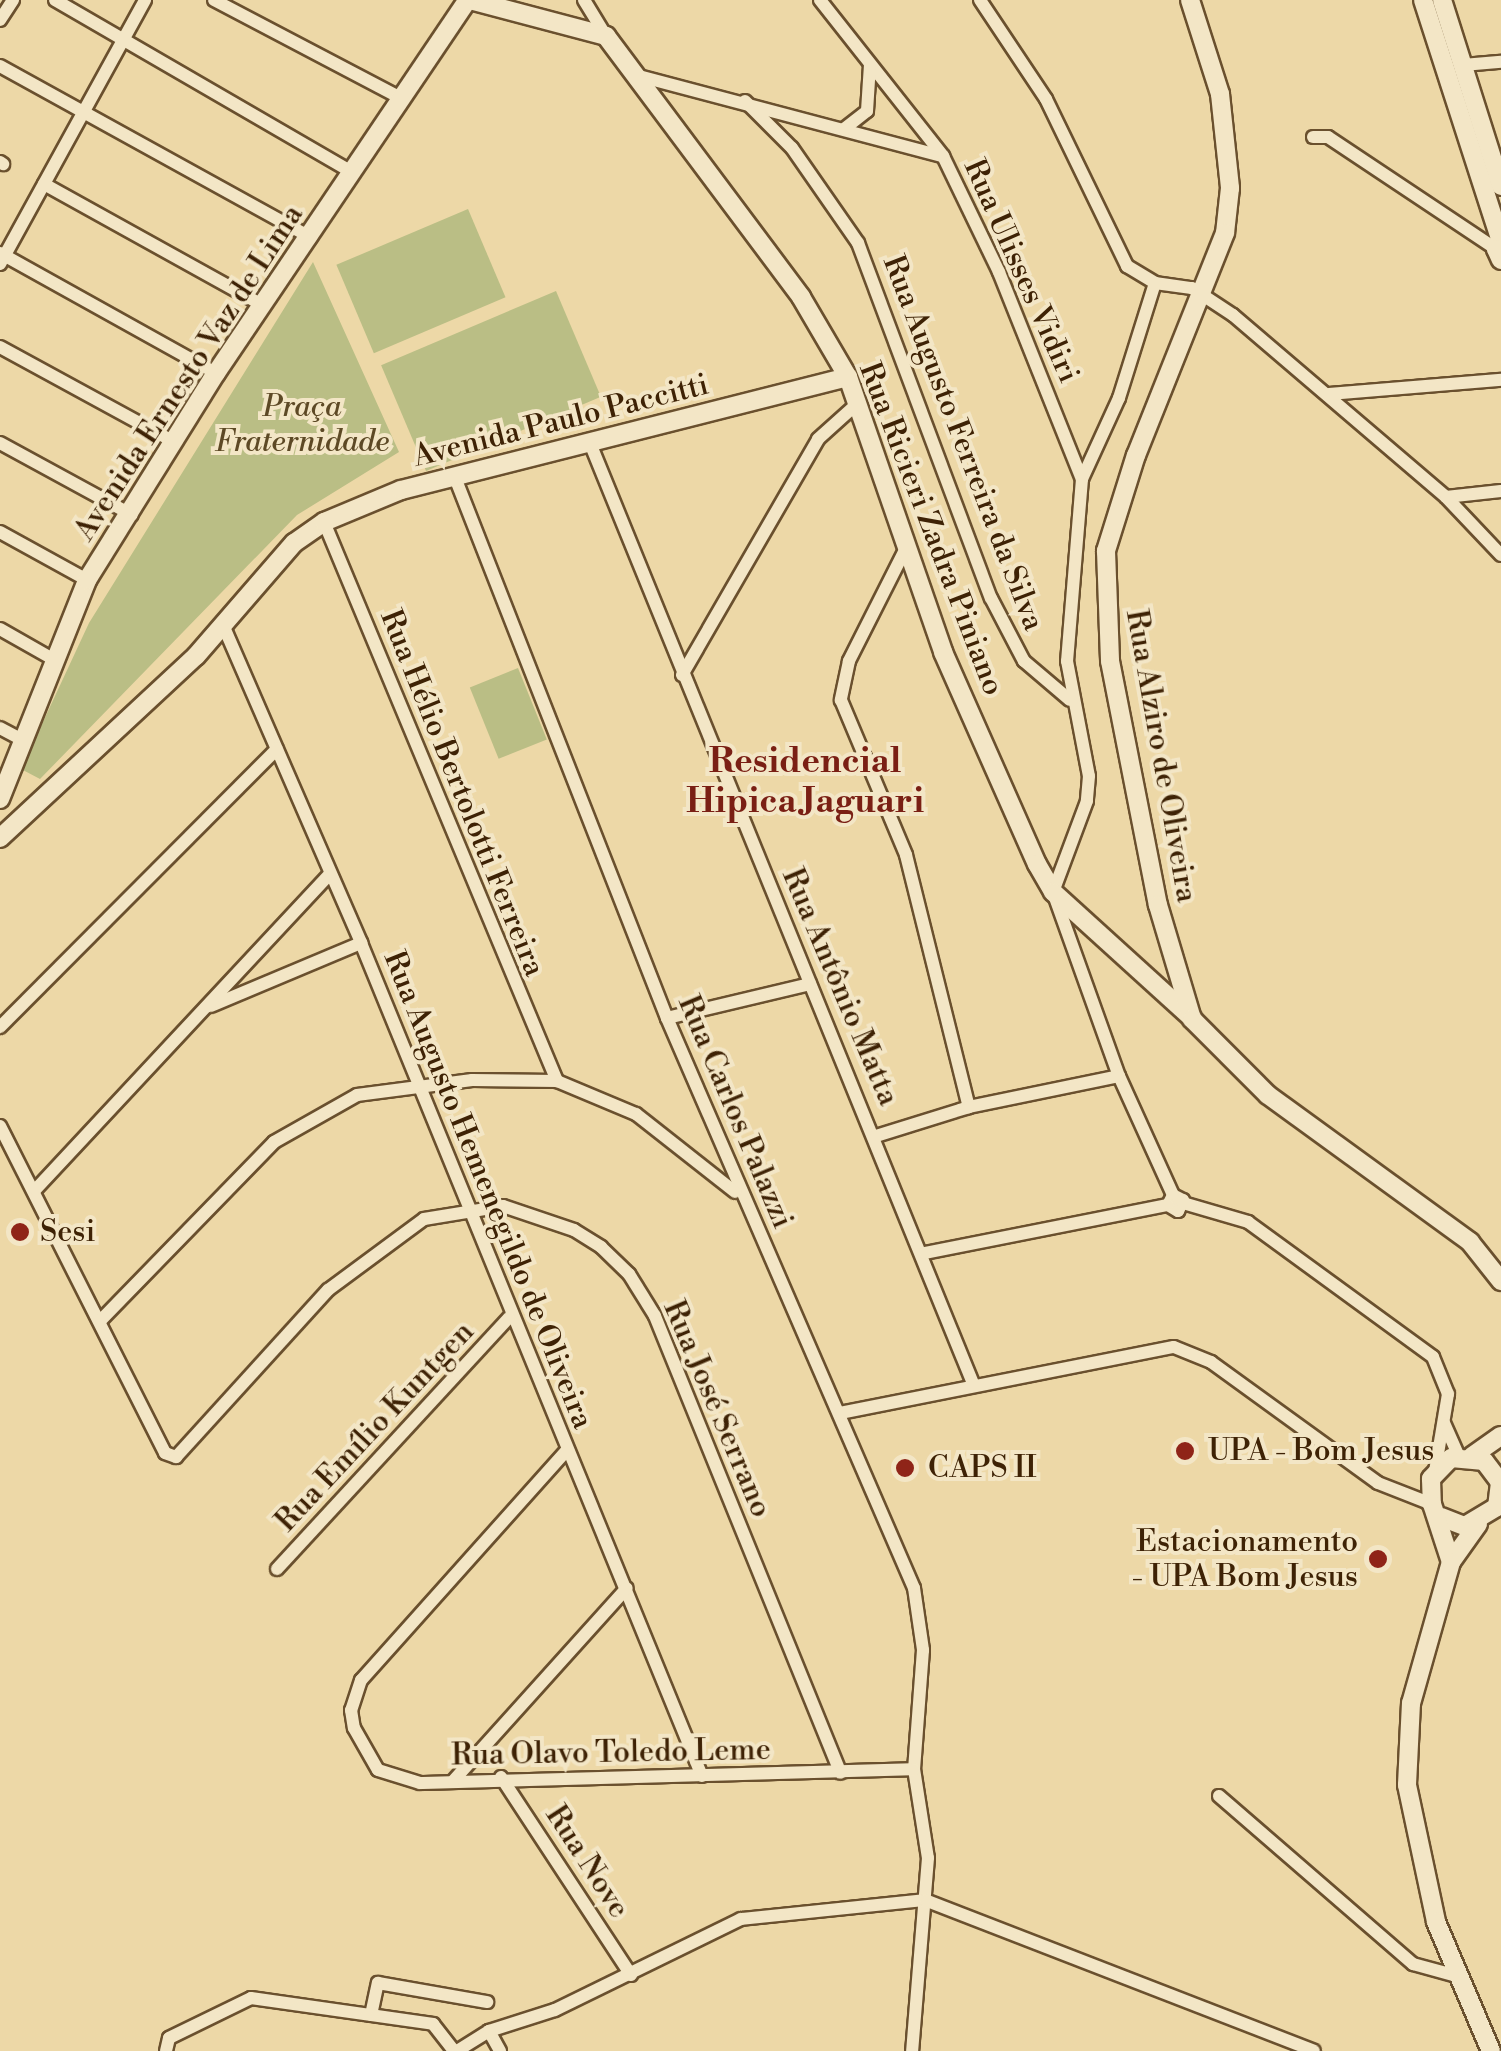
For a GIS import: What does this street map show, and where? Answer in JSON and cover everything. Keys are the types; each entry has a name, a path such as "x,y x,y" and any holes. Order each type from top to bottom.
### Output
{"street":[{"path":"0,20 13,0"},
{"path":"54,0 352,172"},
{"path":"145,0 1,257 216,373"},
{"path":"214,0 399,97"},
{"path":"469,0 606,36"},
{"name":"Avenida Ernesto Vaz de Lima","path":"4,793 51,658 86,580 132,515 216,373 310,238 399,97 469,0"},
{"name":"Rua Ricieri Zadra Piniano","path":"584,0 606,36 800,298 848,377 943,652 1053,892 1192,1019"},
{"name":"Rua Ulisses Vidiri","path":"820,0 942,156 999,272 1082,479"},
{"path":"980,0 1046,99 1116,250 1136,274 1155,283 1205,295 1302,370 1446,497 1501,555"},
{"name":"Rua Alziro de Oliveira","path":"1190,0 1220,94 1230,188 1220,258 1113,515 1104,602 1155,890 1192,1019 1268,1095 1470,1242 1501,1281"},
{"path":"1423,0 1499,246"},
{"path":"1442,0 1497,158 1501,186"},
{"path":"844,130 867,110 870,62"},
{"path":"1463,65 1501,62"},
{"path":"0,66 310,238"},
{"path":"635,75 942,156"},
{"name":"Rua Augusto Ferreira da Silva","path":"745,101 792,148 858,243 991,598 1024,661 1070,700"},
{"path":"1313,137 1328,136 1499,246"},
{"path":"44,184 262,305"},
{"path":"1155,283 1119,398 1082,479 1072,567 1070,700 1089,750 1090,776 1087,801 1053,892 1119,1076 1175,1201"},
{"path":"0,347 174,442"},
{"name":"Avenida Paulo Paccitti","path":"0,838 223,625 294,543 324,522 401,490 456,480 848,377"},
{"path":"1329,394 1501,380"},
{"path":"682,674 818,439 858,403"},
{"name":"Rua Antônio Matta","path":"590,442 810,984 925,1253 974,1386"},
{"path":"0,443 132,515"},
{"name":"Rua Carlos Palazzi","path":"456,480 667,1018 914,1588 922,1620 914,1769 926,1842 912,2051"},
{"path":"1446,497 1501,491"},
{"name":"Rua Hélio Bertolotti Ferreira","path":"324,522 557,1081"},
{"path":"0,532 86,580"},
{"path":"906,548 849,661 841,700 906,855 969,1107"},
{"name":"Rua Augusto Hemenegildo de Oliveira","path":"223,625 361,943 470,1208 509,1318 702,1776"},
{"path":"0,630 51,658"},
{"path":"0,728 24,741"},
{"path":"0,1027 278,749"},
{"path":"4,793 40,802"},
{"path":"36,1189 330,874"},
{"path":"204,1009 361,943"},
{"path":"667,1018 810,984"},
{"path":"876,1136 969,1107 1119,1076"},
{"path":"0,1126 101,1320 274,1142 357,1095 418,1085 557,1081 636,1114 679,1142 730,1186 748,1210"},
{"path":"925,1253 1175,1201 1248,1222 1433,1357 1447,1380 1433,1476 1436,1510 1451,1562"},
{"name":"Rua José Serrano","path":"101,1320 165,1453 176,1457 188,1450 328,1290 373,1251 424,1219 470,1208 530,1211 574,1230 629,1274 654,1316 841,1773"},
{"name":"Rua Emílio Kuntgen","path":"277,1569 509,1318"},
{"path":"840,1413 1164,1348 1188,1350 1378,1483 1478,1524"},
{"path":"1444,1421 1465,1456 1494,1470 1500,1480 1497,1507 1478,1524 1451,1562 1411,1702 1406,1744 1414,1838 1457,1976 1491,2051"},
{"path":"1402,1492 1501,1436"},
{"name":"Rua Olavo Toledo Leme","path":"567,1450 381,1650 351,1710 378,1770 404,1781 914,1769"},
{"path":"454,1780 626,1588"},
{"name":"Rua Nove","path":"500,1777 631,1974"},
{"path":"1219,1796 1413,1964 1457,1976"},
{"path":"166,2051 170,2038 251,1998 433,2024 455,2051 488,2031 555,2010 741,1919 925,1900 1314,2051"},
{"path":"372,2015 378,1982 487,2002"},
{"path":"488,2031 500,2051"}],"green space":[{"path":"468,209 506,297 374,353 336,265"},
{"name":"Praça Fraternidade","path":"313,262 399,452 297,515 40,779 21,769 89,623"},
{"path":"556,291 601,397 426,471 381,365"},
{"path":"518,668 547,739 499,759 470,687"}],"place":[{"name":"Sesi","path":"20,1232"},
{"name":"UPA - Bom Jesus","path":"1185,1451"},
{"name":"CAPS II","path":"905,1468"},
{"name":"Estacionamento - UPA Bom Jesus","path":"1378,1559"}],"district":[{"name":"Residencial Hipica Jaguari","path":"805,782"}]}
